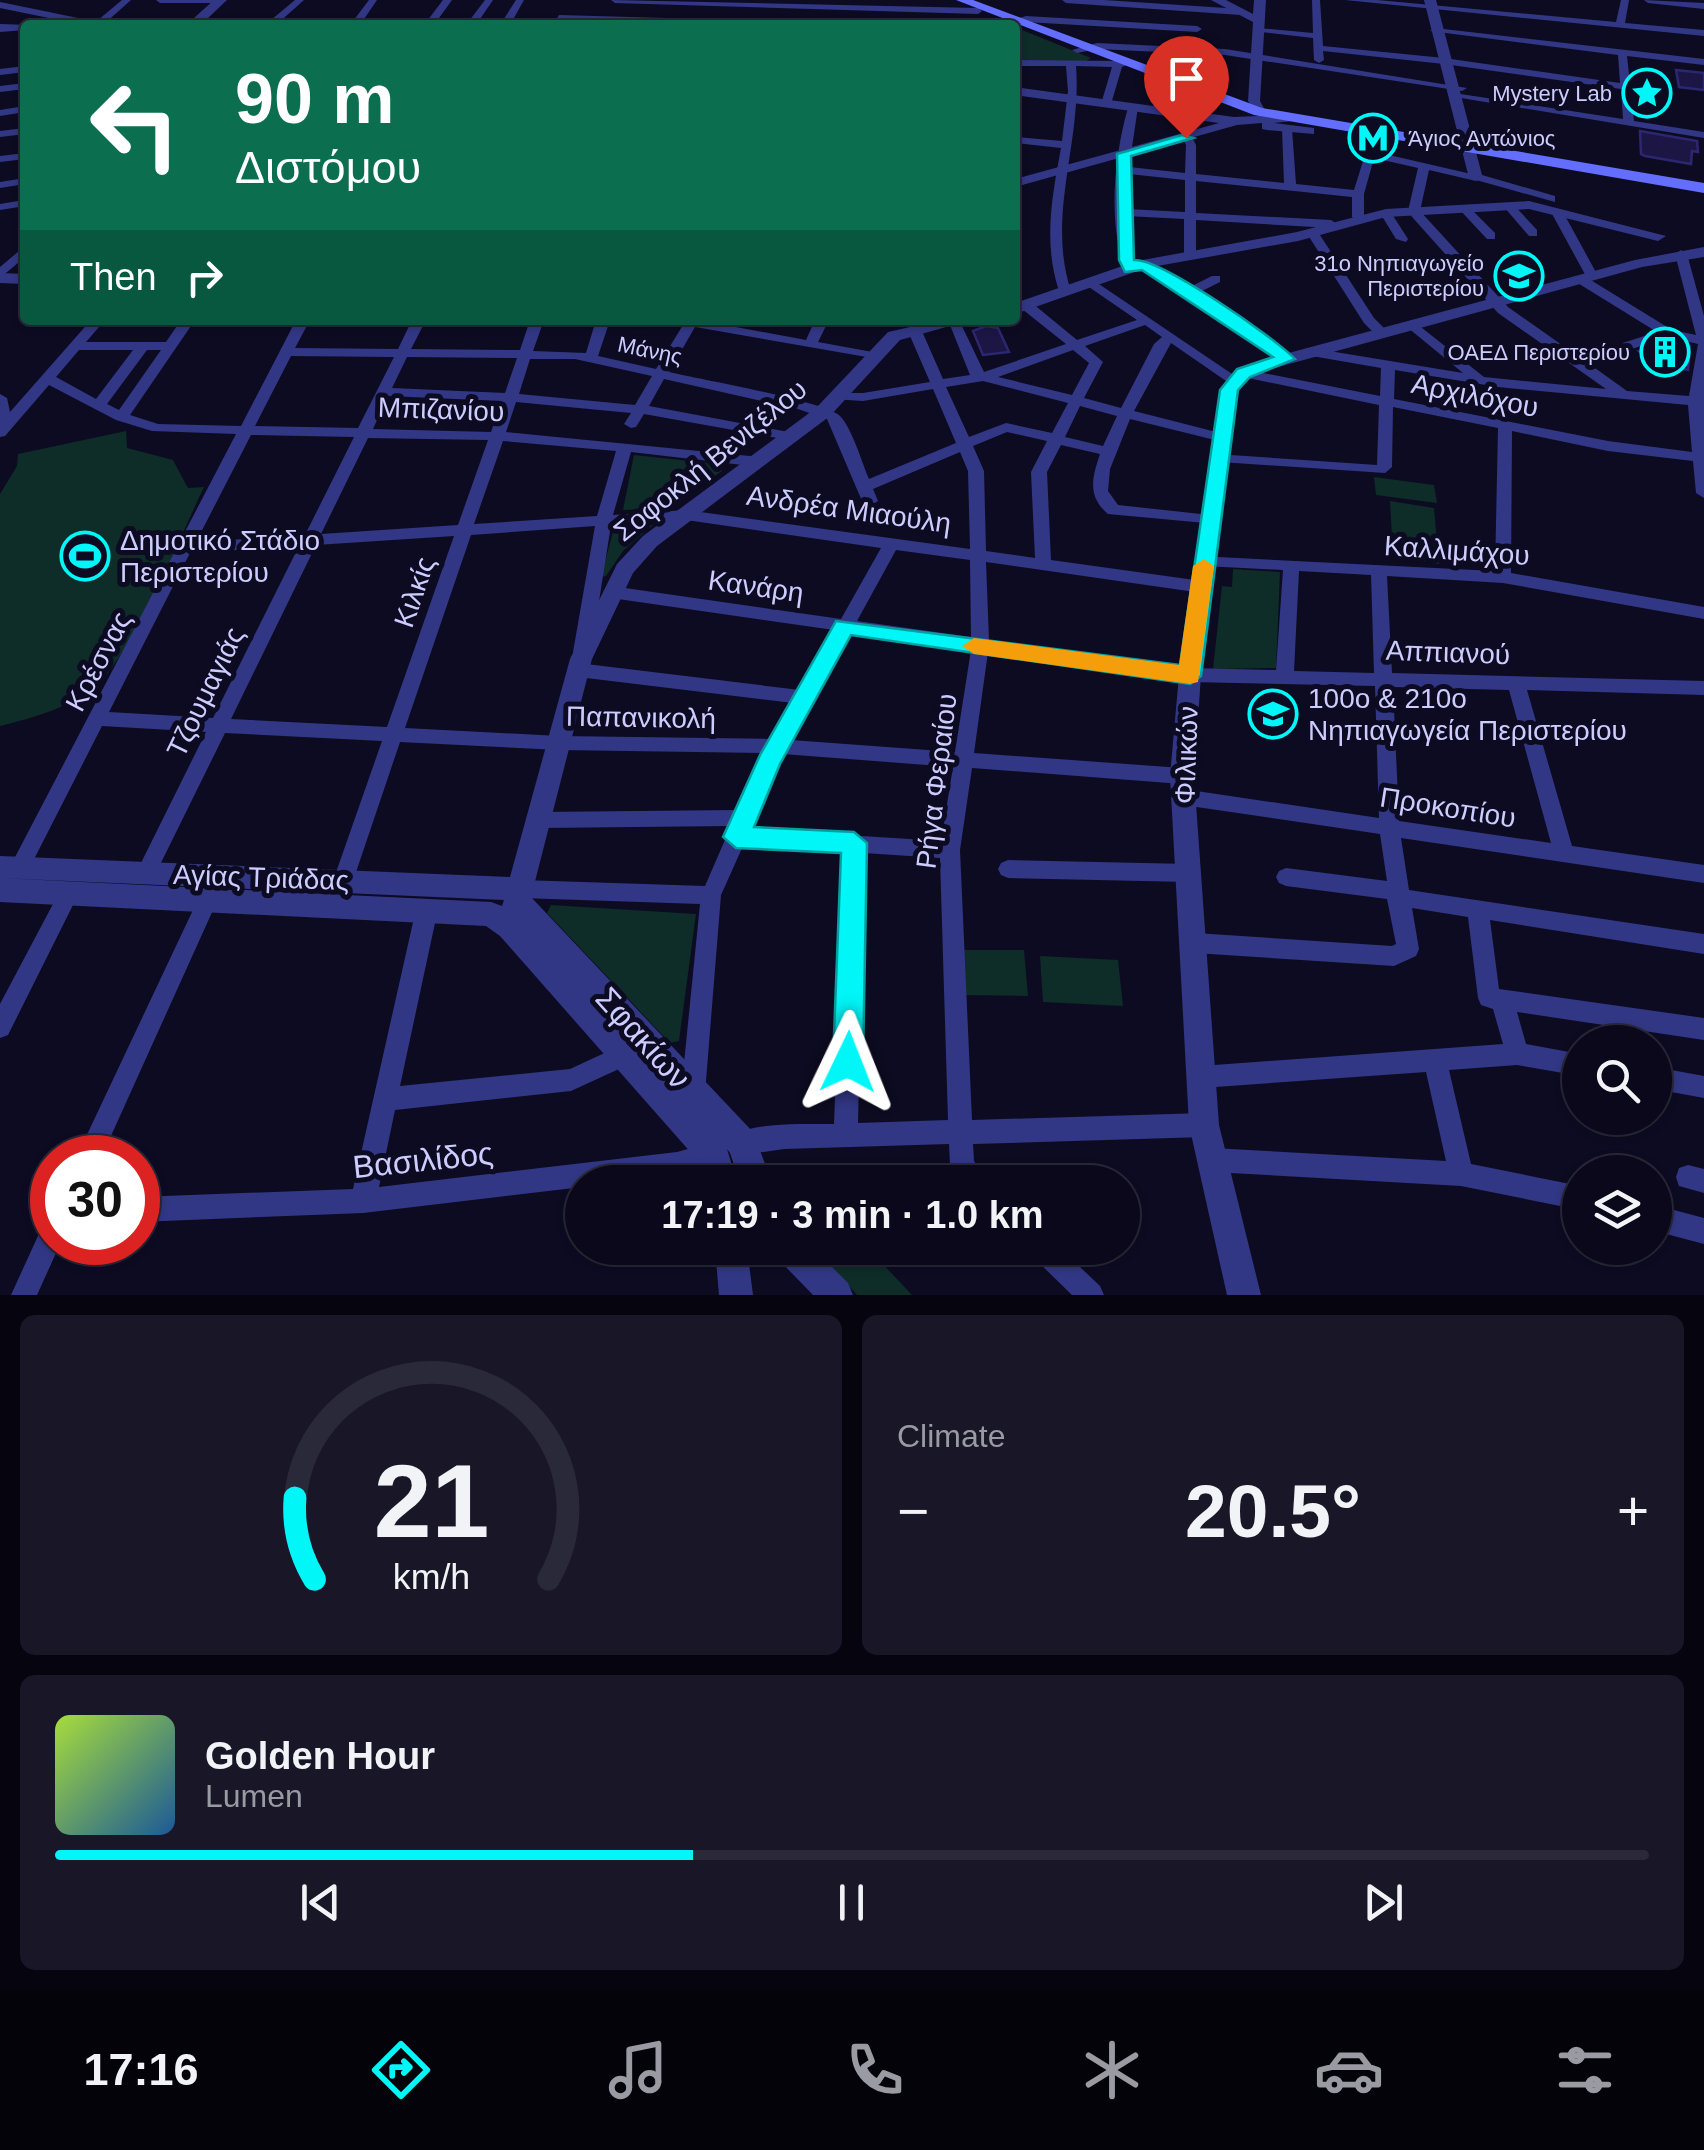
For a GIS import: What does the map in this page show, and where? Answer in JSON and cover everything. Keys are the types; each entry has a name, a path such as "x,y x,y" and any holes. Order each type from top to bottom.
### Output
{"main road":[{"path":"950,0 1004,20"},
{"path":"962,0 979,10"},
{"path":"1020,27 1077,54 1121,65 1169,84 1228,117 1259,111 1309,131 1373,148 1478,155 1704,196"},
{"path":"1259,111 1287,124 1704,188"}],"street":[{"path":"98,20 127,0"},
{"path":"160,0 221,0"},
{"path":"199,20 221,0"},
{"path":"276,20 300,0"},
{"path":"433,20 448,0"},
{"path":"475,20 490,0"},
{"path":"615,0 839,3 979,10"},
{"path":"895,20 896,8 906,0"},
{"path":"1064,21 1066,0 1241,12"},
{"path":"1217,0 1258,26 1318,42 1626,87"},
{"path":"1259,111 1256,58 1260,0"},
{"path":"1316,0 1320,66"},
{"path":"1349,0 1566,15"},
{"path":"1481,0 1620,26 1704,33"},
{"path":"1620,26 1625,0"},
{"path":"1648,0 1704,2"},
{"path":"1434,4 1484,180"},
{"path":"6,5 74,20"},
{"path":"1199,10 1199,52"},
{"path":"560,17 599,20"},
{"path":"1020,23 1064,21 1197,29"},
{"path":"1440,32 1704,62"},
{"path":"1554,77 1557,45"},
{"path":"1020,61 1077,54 1199,52 1256,58 1704,135"},
{"path":"1622,52 1629,123"},
{"path":"1065,291 1055,236 1076,99 1077,54"},
{"path":"1106,104 1121,65"},
{"path":"1156,110 1169,84"},
{"path":"1020,92 1287,124 1309,131"},
{"path":"1132,107 1124,154 1124,212 1137,266"},
{"path":"1020,182 1186,138 1228,117"},
{"path":"1287,124 1290,186"},
{"path":"1186,138 1191,145 1190,254"},
{"path":"1020,140 1067,144"},
{"path":"1358,218 1358,194 1373,148 1424,166 1484,180 1557,212 1658,236"},
{"path":"1414,210 1424,166"},
{"path":"1123,170 1358,194"},
{"path":"1021,308 1137,266 1190,254 1312,232 1331,224 1386,213 1508,206 1526,198 1658,236 1678,246 1703,323 1699,457 1704,493"},
{"path":"1508,206 1533,233"},
{"path":"1463,208 1491,236"},
{"path":"1414,210 1494,303 1624,395"},
{"path":"1124,212 1331,224"},
{"path":"1557,212 1586,278 1668,333 1704,342"},
{"path":"1386,213 1402,239"},
{"path":"1312,232 1369,320 1381,332"},
{"path":"1090,282 1170,337 1239,376 1381,332 1681,254 1704,252"},
{"path":"0,276 20,255"},
{"path":"1137,266 1190,292 1286,359"},
{"path":"1190,292 1216,279"},
{"path":"1021,308 1077,344 1096,362 1039,472 1043,565"},
{"path":"837,396 863,397 983,378 1145,320"},
{"path":"1412,324 1480,380"},
{"path":"2,427 94,325"},
{"path":"120,417 185,325"},
{"name":"Κρέσνας","path":"10,867 99,718 300,325"},
{"name":"Τζουμαγιάς","path":"146,872 417,325"},
{"name":"Κιλκίς","path":"343,881 534,325"},
{"path":"591,358 601,325"},
{"path":"635,418 682,325"},
{"path":"810,344 820,325"},
{"path":"959,325 976,374 983,378 1128,414 1221,448 1380,470 1384,467 1388,366"},
{"path":"750,326 810,344 873,356"},
{"name":"Σοφοκλή Βενιζέλου","path":"516,905 579,664 611,592 638,552 823,412 905,327"},
{"name":"Ρήγα Φεραίου","path":"905,327 941,386 976,471 980,647 950,850 962,1165"},
{"path":"1579,362 1668,333"},
{"path":"1170,337 1161,344 1110,452 1100,483 1108,506 1210,520"},
{"path":"76,346 170,346"},
{"path":"99,405 143,346"},
{"name":"Μάνης","path":"286,352 525,353 591,358 823,412"},
{"path":"1311,352 1480,380 1699,402"},
{"name":"Αρχιλόχου","path":"1239,376 1608,446 1699,457"},
{"name":"Φιλικών","path":"1239,376 1229,390 1210,520 1190,676 1182,786 1204,1125 1244,1295"},
{"name":"Μπιζανίου","path":"48,380 120,417 158,428 497,436 760,462"},
{"path":"383,392 510,397 635,418 738,423 794,436"},
{"path":"0,398 2,427"},
{"path":"823,412 838,424 867,494 1006,427 1110,452"},
{"path":"1502,577 1505,426"},
{"path":"625,448 604,520 579,664 804,697"},
{"name":"Ανδρέα Μιαούλη","path":"188,548 686,515 1043,565 1203,574"},
{"path":"693,1093 711,895 778,746 891,544"},
{"path":"1285,676 1291,566"},
{"name":"Καλλιμάχου","path":"1203,574 1291,566 1502,577 1704,614"},
{"path":"1195,943 1405,954 1408,948 1397,894 1390,826 1379,571"},
{"name":"Κανάρη","path":"611,592 1190,676"},
{"name":"Αππιανού","path":"1190,676 1383,677 1704,688"},
{"path":"1516,682 1564,853"},
{"name":"Παπανικολή","path":"99,718 559,743 778,746 963,761 1182,786"},
{"name":"Προκοπίου","path":"1182,786 1390,826 1704,874"},
{"path":"539,820 740,827 854,843 950,850"},
{"path":"846,1135 854,843"},
{"name":"Αγίας Τριάδας","path":"10,867 343,881 516,905"},
{"path":"1008,869 1188,873"},
{"path":"1286,877 1478,911 1704,944"},
{"name":"Αγίας Τριάδας","path":"0,890 480,911 516,905"},
{"path":"0,1026 10,989 69,893"},
{"path":"516,905 711,895"},
{"path":"99,1135 208,899"},
{"name":"Σφακίων","path":"516,905 624,1055 725,1160"},
{"name":"Σφακίων","path":"516,905 693,1093 725,1160"},
{"path":"363,1201 427,909"},
{"path":"1478,911 1489,998 1704,1029"},
{"path":"1502,1000 1517,1054"},
{"path":"1201,1077 1517,1054 1562,1062"},
{"path":"385,1099 571,1080 624,1055"},
{"path":"1435,1060 1461,1174"},
{"path":"1672,1081 1704,1087"},
{"name":"Βασιλίδος","path":"160,1209 363,1201 725,1160 846,1135 1204,1125"},
{"path":"1212,1160 1461,1174 1562,1194"},
{"path":"1672,1223 1704,1231"},
{"path":"24,1295 38,1265"},
{"path":"733,1265 736,1295"},
{"path":"807,1265 836,1295"},
{"path":"1060,1265 1091,1295"}],"green space":[{"path":"1020,29 1091,58 1085,62 1020,60"},
{"name":"Δημοτικό Στάδιο Περιστερίου","path":"126,431 127,448 173,460 188,488 204,487 156,591 111,669 76,699 0,726 0,494 17,466 18,454"},
{"path":"634,455 717,464 722,471 667,508 623,510"},
{"path":"1374,477 1434,485 1437,503 1376,495"},
{"path":"1390,501 1434,508 1439,564 1393,556"},
{"path":"653,525 623,551 606,576 601,577 614,528"},
{"path":"1233,569 1280,572 1276,668 1213,669 1222,586 1232,587"},
{"path":"551,905 696,914 679,1041 670,1043 547,913"},
{"path":"958,950 1024,950 1028,996 960,995"},
{"path":"1040,956 1118,960 1123,1006 1043,1002"},
{"path":"830,1265 884,1265 912,1295 857,1295"}],"building":[{"path":"1676,70 1704,73 1704,90 1679,87"},
{"path":"1640,131 1697,141 1698,152 1692,151 1691,164 1645,156 1641,154"},
{"path":"986,326 998,328 1009,352 983,355 973,331"},
{"name":"ΟΑΕΔ Περιστερίου","path":"1669,341 1690,346 1688,370 1658,363 1639,351"}],"slow traffic":[{"path":"974,646 1190,676 1204,566"}],"place":[{"name":"Mystery Lab","path":"1647,93"},
{"name":"Άγιος Αντώνιος","path":"1373,138"},
{"name":"31ο Νηπιαγωγείο Περιστερίου","path":"1519,276"},
{"name":"ΟΑΕΔ Περιστερίου","path":"1665,352"},
{"name":"Δημοτικό Στάδιο Περιστερίου","path":"85,556"},
{"name":"100ο & 210ο Νηπιαγωγεία Περιστερίου","path":"1273,714"}],"route":[{"path":"848,1062 854,843 736,837 768,762 844,626 1190,676 1229,390 1243,373 1286,359 1190,292 1143,264 1130,268 1126,260 1124,154 1186,138"}]}
